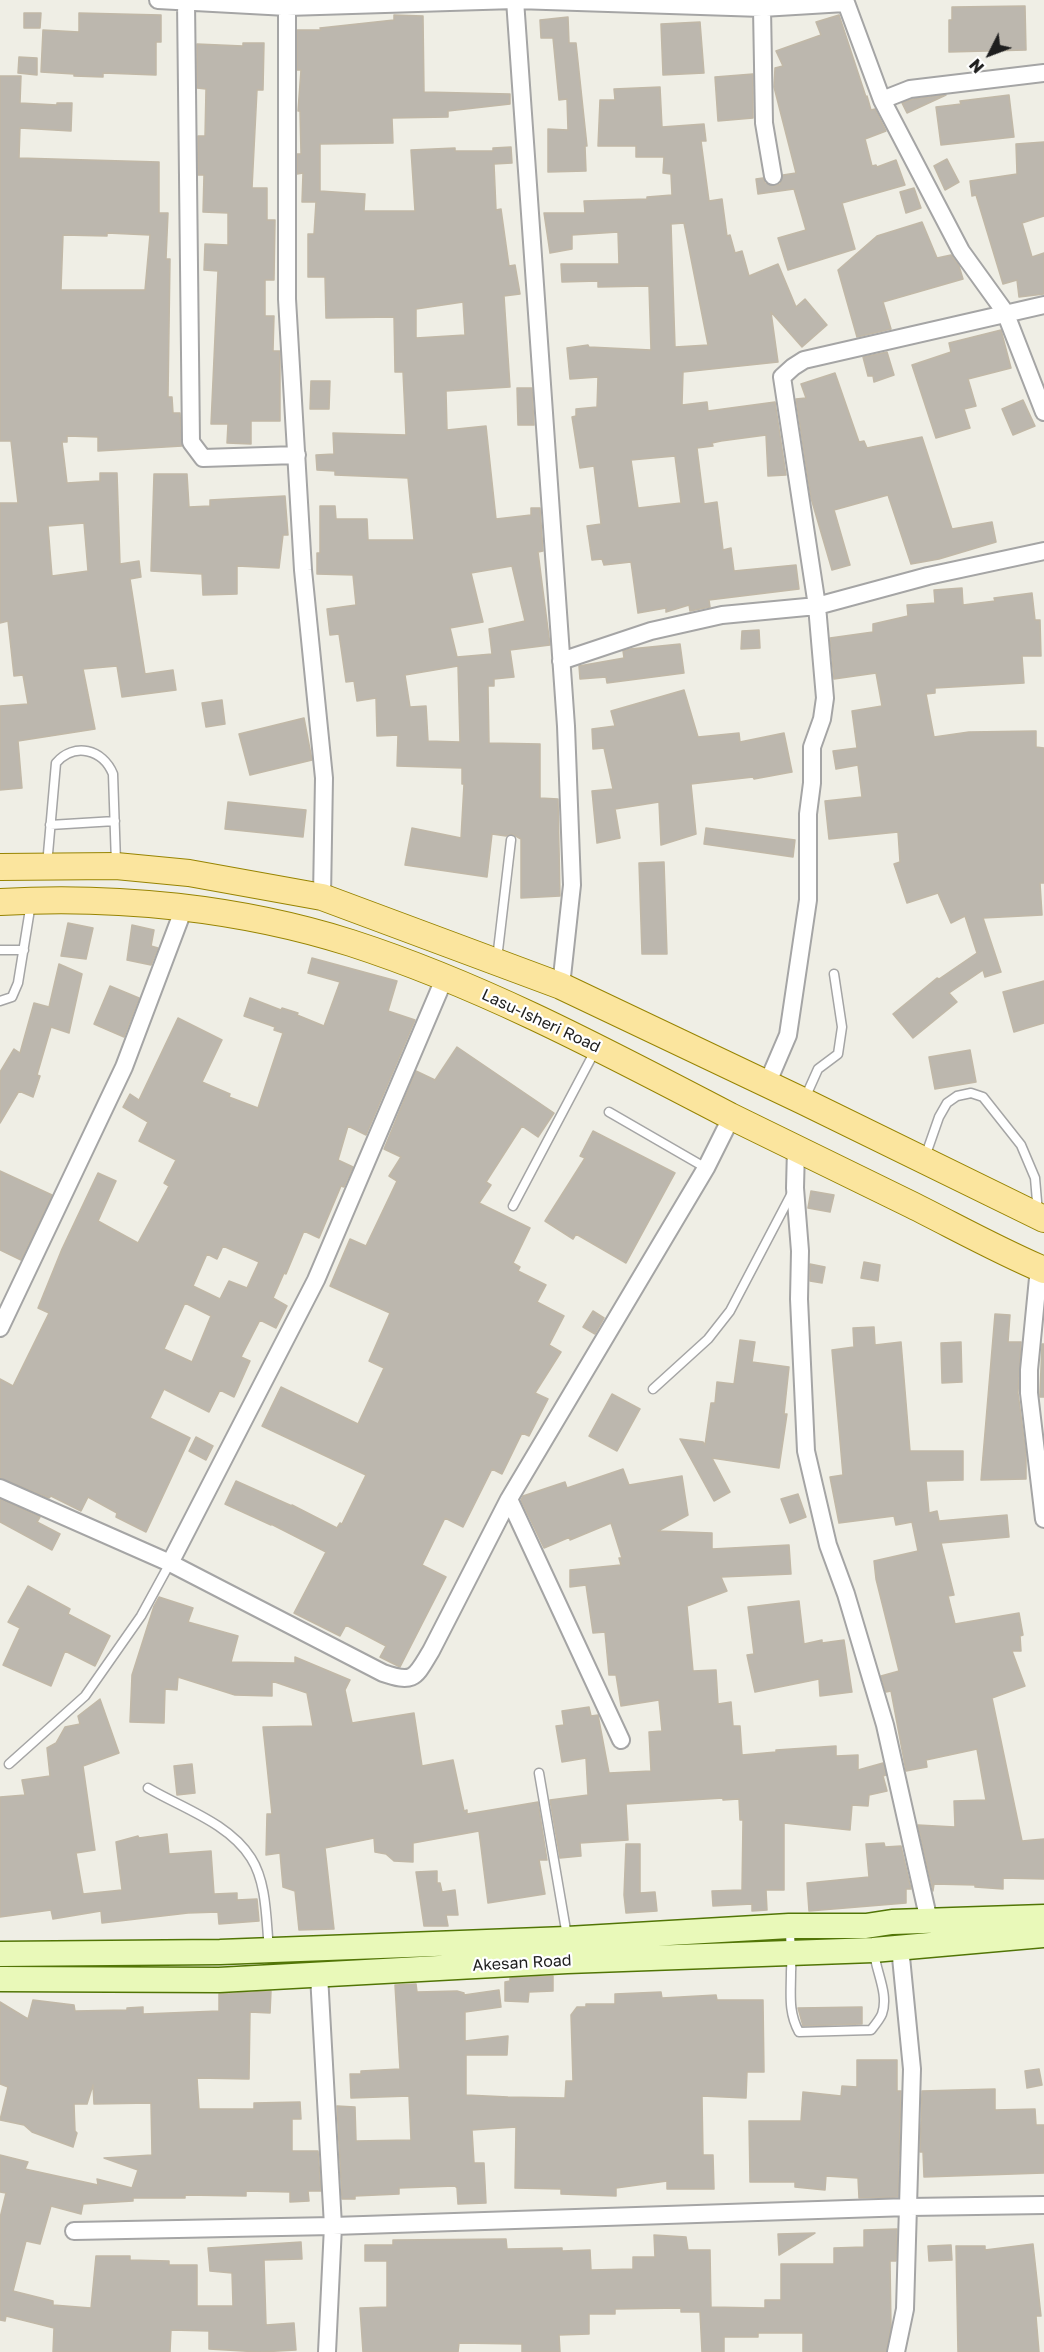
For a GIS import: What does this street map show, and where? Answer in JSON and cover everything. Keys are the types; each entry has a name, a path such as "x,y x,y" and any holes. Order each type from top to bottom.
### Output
{"main road":[{"name":"Lasu-Isheri Road","path":"0,867 116,866 189,873 322,897 561,986 1041,1218"},
{"name":"Lasu-Isheri Road","path":"0,902 114,901 184,908 273,923 339,940 445,977 597,1046 732,1116 1041,1269"}],"street":[{"path":"158,0 287,7 332,3 515,0 762,8 845,1 882,100 961,251 1005,312 1044,412"},
{"path":"515,0 561,661 572,885 561,986"},
{"path":"186,1 191,442 203,458 297,455"},
{"path":"287,7 287,299 303,570 324,778 322,897"},
{"path":"762,8 764,123 773,176"},
{"path":"882,100 910,89 1044,73"},
{"path":"766,1084 788,1035 808,900 808,814 812,783 812,747 822,719 825,698 817,606 782,376 804,360 1005,312 1044,305"},
{"path":"561,661 651,631 722,615 817,606 928,576 1044,551"},
{"path":"0,1328 124,1067 184,908"},
{"path":"170,1563 316,1280 445,977"},
{"path":"0,1488 170,1563 383,1673 402,1680 417,1675 509,1499 706,1168 732,1116"},
{"path":"796,1148 795,1188 800,1251 799,1299 806,1451 828,1545 846,1594 885,1725 929,1921"},
{"path":"1041,1269 1029,1370 1029,1393 1044,1519"},
{"path":"509,1499 621,1740"},
{"name":"Akesan Road","path":"0,1954 269,1950 567,1939 789,1926 866,1926 892,1922 1044,1917"},
{"name":"Akesan Road","path":"0,1979 219,1980 567,1961 873,1950 1044,1935"},
{"path":"896,2352 905,2309 912,2069 900,1947"},
{"path":"319,1975 333,2226 327,2352"},
{"path":"74,2231 333,2226 909,2207 1044,2205"}],"lane":[{"path":"46,866 56,763 62,756 72,752 92,751 101,755 113,774 116,866"},
{"path":"50,825 115,822"},
{"path":"497,963 511,840"},
{"path":"0,1001 12,997 18,983 31,900"},
{"path":"0,950 24,950"},
{"path":"803,1101 818,1069 838,1054 842,1027 834,974"},
{"path":"513,1206 597,1046"},
{"path":"923,1161 939,1117 947,1103 957,1096 971,1093 983,1097 1022,1145 1035,1178 1041,1218"},
{"path":"609,1112 706,1168"},
{"path":"653,1389 708,1339 730,1311 795,1188"},
{"path":"9,1764 85,1696 141,1616 170,1563"},
{"path":"539,1773 567,1939"},
{"path":"147,1788 226,1830 251,1858 261,1886 269,1950"},
{"path":"789,1926 792,1970 790,2008 800,2032 871,2030 882,2013 884,1991 878,1976 873,1950"}],"building":[{"path":"1025,6 1026,50 949,52 949,20 952,20 952,7"},
{"path":"24,13 41,13 40,28 24,28"},
{"path":"79,13 161,15 161,42 156,42 156,75 103,73 103,77 41,72 43,30 79,32"},
{"path":"394,15 423,16 424,92 510,94 510,104 448,111 448,117 392,118 393,143 320,144 320,191 365,194 364,211 415,211 411,150 455,148 455,151 493,151 493,148 511,147 512,163 494,164 496,210 501,209 509,266 515,265 520,294 504,296 510,387 446,391 447,430 486,426 496,519 531,515 531,508 540,508 543,551 538,552 550,645 510,650 514,677 494,679 494,686 488,686 489,743 540,744 540,798 558,799 560,896 521,898 521,839 512,834 506,836 492,834 487,877 405,865 412,828 461,838 464,784 462,784 462,768 397,766 398,735 377,736 376,698 357,701 354,681 346,682 339,634 330,635 327,609 356,605 353,575 317,574 317,553 320,553 320,506 335,506 336,519 367,519 368,540 414,540 408,478 335,475 335,471 317,470 316,455 334,454 333,433 406,435 403,372 395,372 394,317 326,318 325,277 308,277 308,234 314,234 316,202 302,202 303,173 297,174 297,154 301,154 300,111 298,111 301,70 297,70 297,30 321,30 320,28 394,20","holes":["463,302 465,335 416,338 416,309","512,566 525,621 489,629 492,654 457,657 450,628 483,622 471,573","458,666 460,742 428,741 426,706 410,707 405,675"]},
{"path":"839,15 871,110 875,109 886,131 865,139 872,166 877,167 896,160 905,185 842,203 855,249 788,270 778,238 806,230 794,189 758,194 756,179 763,178 765,183 774,186 780,184 783,175 796,173 774,87 775,68 783,66 776,51 821,35 816,22"},
{"path":"568,17 569,43 576,43 587,146 585,146 586,171 548,172 548,129 568,130 567,99 559,100 553,38 541,38 540,20"},
{"path":"700,22 704,73 663,75 661,24"},
{"path":"243,43 264,43 263,90 257,90 252,188 267,188 267,220 275,220 274,280 265,280 265,316 274,316 273,351 280,351 280,421 251,421 251,444 227,443 228,424 211,424 218,271 204,270 205,244 228,245 228,213 203,212 204,175 198,175 198,136 205,136 206,89 197,88 197,44 243,46"},
{"path":"19,57 37,58 37,75 18,73"},
{"path":"753,74 753,118 718,121 715,77"},
{"path":"0,76 21,76 20,103 57,105 57,103 72,103 71,131 20,128 19,158 159,162 159,213 168,213 166,259 170,259 168,397 172,397 173,413 180,413 182,446 98,451 98,437 67,436 67,442 62,442 67,483 100,481 100,473 117,473 120,564 139,561 141,577 130,579 145,674 173,670 176,690 122,697 117,666 83,669 95,729 18,741 22,788 0,790 0,706 28,704 23,675 14,676 8,621 0,623 0,503 18,503 11,441 0,441","holes":["107,233 150,235 145,290 61,290 63,235 107,236","84,523 88,571 52,576 48,526"]},
{"path":"660,87 662,127 704,124 706,141 701,141 709,201 722,199 727,236 730,235 735,253 742,251 749,276 778,264 796,307 805,299 827,325 802,347 771,312 778,362 683,372 682,405 707,402 708,411 775,402 786,475 768,476 766,435 721,441 712,443 713,446 697,448 704,504 717,502 723,550 731,548 734,571 796,565 799,589 709,600 710,607 690,611 689,605 666,612 666,608 638,613 631,562 604,565 602,559 592,560 587,526 601,524 594,466 580,468 572,417 576,416 576,409 597,407 598,377 570,379 567,348 588,345 589,347 651,350 649,286 598,287 598,281 562,282 561,264 619,264 618,232 572,235 572,249 550,253 544,213 585,213 584,201 647,199 647,197 672,195 671,174 663,173 664,157 636,157 636,146 598,146 600,100 615,100 614,89","holes":["684,223 708,345 675,347 671,224","675,456 681,503 638,508 631,460"]},
{"path":"946,95 907,113 902,103 913,99"},
{"path":"1009,95 1014,137 941,145 936,107 961,104 960,101"},
{"path":"1044,142 1044,216 1022,223 1032,257 1044,253 1044,294 1019,297 1017,280 1003,284 976,195 972,196 970,181 1017,174 1016,144"},
{"path":"947,159 959,182 945,190 934,166"},
{"path":"914,188 921,208 906,213 900,192"},
{"path":"922,222 937,258 951,255 959,266 963,279 883,302 891,329 857,337 838,270 877,236"},
{"path":"1001,330 1011,368 968,379 976,406 964,409 970,428 936,438 912,365 951,352 949,343"},
{"path":"887,352 894,375 874,382 873,376 868,376 863,357"},
{"path":"835,373 859,442 864,441 867,448 922,437 952,529 992,522 996,542 939,559 911,564 888,495 834,510 850,565 832,570 811,498 796,399 806,398 801,384"},
{"path":"311,381 330,381 329,409 310,409"},
{"path":"517,388 532,388 534,425 518,425"},
{"path":"1023,400 1035,426 1013,435 1002,409"},
{"path":"154,474 187,474 189,507 210,506 210,500 285,496 288,535 283,535 279,568 237,566 237,594 203,595 202,574 151,571"},
{"path":"962,588 963,605 1032,593 1035,620 1040,620 1041,656 1022,656 1024,683 935,688 935,693 926,694 934,737 969,732 1036,731 1036,747 1044,748 1044,883 1040,883 1042,915 983,918 1001,972 985,977 983,970 949,993 957,1002 913,1038 893,1014 937,978 939,979 977,953 965,916 951,923 938,893 907,903 894,864 900,862 898,832 829,839 825,801 862,797 858,765 836,769 833,751 857,748 852,711 882,706 876,673 834,679 830,638 873,632 873,624 908,616 907,605 935,603 934,590"},
{"path":"759,630 760,648 741,649 742,631"},
{"path":"680,644 684,673 607,683 606,677 580,679 579,666 624,658 623,651 630,649"},
{"path":"684,690 698,737 739,733 740,742 784,733 792,772 754,779 753,777 691,784 696,834 661,845 659,802 615,809 620,838 597,843 592,791 613,789 604,748 593,749 592,729 615,726 611,711"},
{"path":"222,700 225,724 206,727 202,703"},
{"path":"304,718 312,760 250,775 239,734"},
{"path":"228,802 306,810 303,837 225,829"},
{"path":"706,828 795,840 793,857 704,844"},
{"path":"664,862 667,954 642,954 639,863"},
{"path":"68,923 93,928 86,959 61,956"},
{"path":"132,925 154,930 151,946 158,948 151,965 127,960"},
{"path":"312,958 397,981 388,1011 415,1020 366,1135 348,1126 338,1160 353,1167 344,1187 341,1186 319,1238 304,1231 273,1298 287,1306 276,1328 260,1320 241,1357 250,1361 234,1397 220,1390 209,1412 164,1389 150,1418 190,1438 146,1532 116,1517 117,1513 88,1497 81,1511 51,1496 49,1498 0,1478 0,1379 13,1386 49,1313 38,1308 62,1249 98,1173 116,1181 98,1221 138,1243 169,1186 164,1183 176,1160 139,1141 148,1122 123,1107 130,1094 139,1100 178,1018 222,1040 202,1082 230,1094 229,1097 258,1108 283,1033 274,1030 275,1027 244,1016 250,998 281,1010 282,1008 298,1013 297,1015 324,1026 340,982 308,973","holes":["223,1246 259,1262 247,1288 229,1281 220,1299 193,1286 207,1254 217,1259","185,1303 211,1316 192,1362 164,1349"]},
{"path":"59,964 82,974 69,1033 51,1027 33,1097 19,1091 0,1123 0,1072 14,1049 20,1053 34,1003 49,1007"},
{"path":"1044,981 1044,1023 1014,1032 1003,992"},
{"path":"110,986 139,998 124,1037 94,1024"},
{"path":"457,1047 554,1113 538,1137 522,1126 486,1182 491,1185 479,1203 530,1228 513,1263 520,1267 518,1271 546,1285 537,1302 564,1316 549,1345 561,1352 535,1393 548,1399 529,1436 522,1433 502,1474 492,1469 463,1527 445,1518 422,1565 446,1577 400,1667 380,1657 386,1646 346,1625 340,1636 294,1613 326,1552 225,1504 236,1481 292,1505 337,1528 340,1523 342,1524 366,1475 262,1426 281,1387 358,1424 384,1368 369,1361 390,1313 330,1286 350,1239 366,1246 397,1181 389,1176 401,1157 384,1149 416,1071 435,1080"},
{"path":"970,1050 976,1082 935,1089 929,1057"},
{"path":"593,1131 675,1173 626,1263 576,1234 573,1239 545,1221 585,1158 580,1156"},
{"path":"0,1171 52,1195 21,1260 0,1250"},
{"path":"811,1191 834,1195 830,1212 808,1208"},
{"path":"864,1262 880,1265 878,1281 861,1278"},
{"path":"810,1264 825,1267 822,1283 810,1281"},
{"path":"593,1311 604,1318 595,1334 583,1327"},
{"path":"995,1314 1010,1315 1008,1342 1021,1342 1018,1393 1026,1454 1026,1479 981,1480"},
{"path":"874,1327 875,1345 901,1342 910,1451 963,1451 963,1480 926,1481 929,1513 937,1511 939,1521 1007,1515 1009,1537 941,1543 954,1595 948,1596 955,1624 1019,1613 1023,1635 1020,1636 1021,1651 1012,1651 1025,1686 992,1698 1022,1841 1044,1839 1044,1879 1003,1878 1003,1889 975,1887 975,1885 934,1884 933,1891 918,1825 955,1827 954,1801 986,1800 977,1749 926,1760 927,1767 906,1771 891,1691 886,1692 881,1676 899,1671 876,1579 874,1561 918,1551 912,1522 896,1525 894,1516 839,1523 830,1477 843,1475 832,1350 854,1347 853,1328"},
{"path":"740,1340 755,1342 752,1362 789,1367 784,1414 787,1414 779,1468 712,1458 730,1492 714,1501 680,1439 703,1442 705,1445 711,1403 715,1403 717,1382 734,1384"},
{"path":"961,1342 962,1382 942,1383 941,1343"},
{"path":"1042,1344 1044,1344 1044,1397 1040,1397"},
{"path":"612,1394 640,1409 617,1451 589,1436"},
{"path":"196,1437 213,1446 206,1460 189,1451"},
{"path":"623,1469 629,1485 682,1476 688,1515 658,1531 712,1533 712,1549 789,1545 791,1574 721,1577 727,1591 687,1606 693,1671 716,1670 718,1704 731,1702 733,1726 740,1726 742,1755 836,1746 836,1756 858,1755 858,1770 883,1763 886,1775 883,1776 887,1791 869,1795 868,1806 852,1805 850,1830 784,1823 784,1890 766,1890 767,1910 752,1911 752,1904 713,1906 712,1891 742,1890 743,1820 740,1820 739,1799 626,1804 628,1840 580,1843 581,1856 560,1858 550,1800 588,1795 586,1758 562,1762 556,1726 564,1725 562,1711 589,1707 591,1716 598,1715 609,1773 651,1771 649,1732 662,1731 659,1700 621,1706 616,1675 609,1675 605,1632 593,1633 586,1585 570,1587 570,1570 621,1565 619,1558 622,1558 611,1523 544,1548 521,1500 523,1496 565,1482 567,1488"},
{"path":"798,1494 806,1517 790,1523 781,1499"},
{"path":"0,1499 40,1517 37,1522 60,1534 52,1550 0,1522"},
{"path":"28,1586 70,1609 68,1614 110,1636 95,1666 65,1651 51,1686 3,1665 20,1628 8,1622"},
{"path":"159,1597 193,1608 188,1622 238,1636 231,1662 295,1663 295,1657 350,1680 345,1690 352,1723 414,1713 422,1766 453,1760 464,1811 467,1810 467,1814 538,1802 547,1860 539,1860 545,1894 488,1903 479,1831 413,1843 413,1862 394,1861 386,1854 375,1852 374,1838 325,1848 334,1929 299,1930 295,1891 283,1887 280,1853 266,1855 267,1814 272,1814 263,1727 313,1726 307,1693 272,1681 272,1696 235,1695 178,1677 177,1690 165,1689 164,1723 130,1722 132,1675"},
{"path":"799,1601 804,1644 822,1640 822,1643 844,1640 852,1692 820,1696 819,1679 755,1692 747,1655 754,1654 748,1607"},
{"path":"100,1699 119,1753 83,1766 95,1850 76,1853 83,1894 122,1890 116,1842 138,1836 139,1838 167,1834 169,1854 211,1851 214,1894 237,1893 237,1900 257,1899 259,1921 219,1924 218,1912 188,1913 102,1923 101,1911 53,1919 51,1910 0,1917 0,1797 25,1795 22,1780 50,1776 47,1748 56,1743 65,1727 80,1724 78,1716"},
{"path":"192,1764 195,1793 177,1795 174,1766"},
{"path":"884,1843 885,1847 901,1846 911,1889 906,1889 906,1903 809,1911 807,1883 869,1877 866,1844"},
{"path":"626,1844 640,1844 640,1893 655,1892 657,1911 626,1913 624,1895"},
{"path":"437,1871 437,1883 440,1883 442,1892 455,1890 458,1915 446,1915 448,1926 424,1926 416,1872"},
{"path":"553,1976 553,1991 529,1992 528,2002 505,2001 505,1982 510,1981 510,1978"},
{"path":"416,1984 417,1992 457,1991 464,1995 499,1990 501,2007 465,2012 465,2041 508,2036 507,2055 466,2055 466,2095 508,2097 565,2098 566,2081 573,2081 571,2015 577,2007 586,2007 586,2004 615,2004 615,1994 661,1992 662,1998 716,1995 717,2000 763,2000 764,2072 747,2072 746,2098 702,2096 703,2155 713,2155 714,2189 667,2189 667,2181 616,2188 616,2196 561,2194 561,2189 515,2188 516,2127 472,2130 474,2163 484,2163 486,2203 458,2204 455,2186 399,2188 399,2194 355,2196 355,2199 342,2199 337,2106 355,2107 356,2141 411,2140 409,2096 351,2098 350,2074 361,2074 361,2071 400,2069 395,1985"},
{"path":"271,1991 270,2013 250,2012 249,2079 197,2078 199,2109 254,2109 254,2103 300,2102 301,2119 292,2119 292,2151 318,2151 321,2191 308,2191 309,2201 290,2202 290,2192 246,2191 246,2196 185,2195 185,2198 133,2198 133,2201 83,2204 81,2214 51,2206 40,2244 26,2241 13,2291 53,2301 53,2305 91,2308 96,2256 130,2256 130,2260 169,2261 169,2265 197,2265 197,2306 233,2306 232,2273 210,2271 208,2248 301,2242 302,2259 264,2260 266,2325 294,2323 296,2350 260,2352 209,2349 209,2331 171,2330 170,2352 53,2352 54,2328 6,2316 5,2321 0,2320 0,2218 6,2193 0,2192 0,2155 28,2162 25,2169 98,2185 97,2179 132,2188 138,2170 104,2158 152,2155 151,2103 94,2104 93,2085 87,2104 74,2104 77,2133 73,2147 32,2132 24,2125 0,2120 8,2087 0,2084 0,2002 28,2019 33,2000 74,2005 75,2011 127,2010 127,2008 143,2007 143,2014 219,2011 219,1994"},
{"path":"862,2007 862,2024 803,2026 798,2008"},
{"path":"857,2060 897,2060 897,2091 901,2091 898,2197 859,2198 858,2178 826,2176 825,2190 795,2187 795,2182 750,2182 749,2121 801,2121 803,2092 841,2096 842,2086 857,2087"},
{"path":"1039,2069 1042,2085 1027,2088 1025,2071"},
{"path":"995,2089 995,2110 1035,2109 1036,2125 1044,2125 1044,2173 924,2177 923,2152 920,2152 922,2091"},
{"path":"897,2229 896,2261 890,2261 891,2326 886,2352 803,2352 803,2333 758,2333 758,2337 724,2337 724,2352 702,2352 700,2312 681,2312 681,2308 615,2309 615,2314 589,2314 589,2334 559,2335 560,2352 522,2352 522,2344 459,2343 458,2352 363,2352 360,2308 387,2307 387,2261 365,2261 365,2245 393,2245 393,2240 506,2239 507,2249 590,2250 591,2270 633,2269 633,2257 655,2257 654,2235 686,2237 688,2250 710,2250 711,2307 765,2308 765,2300 781,2300 781,2264 834,2264 834,2248 864,2247 864,2230"},
{"path":"815,2233 779,2255 778,2234"},
{"path":"1033,2244 1041,2316 1036,2316 1039,2352 958,2352 956,2246 985,2246 985,2250"},
{"path":"951,2245 952,2260 929,2261 928,2246"}]}
